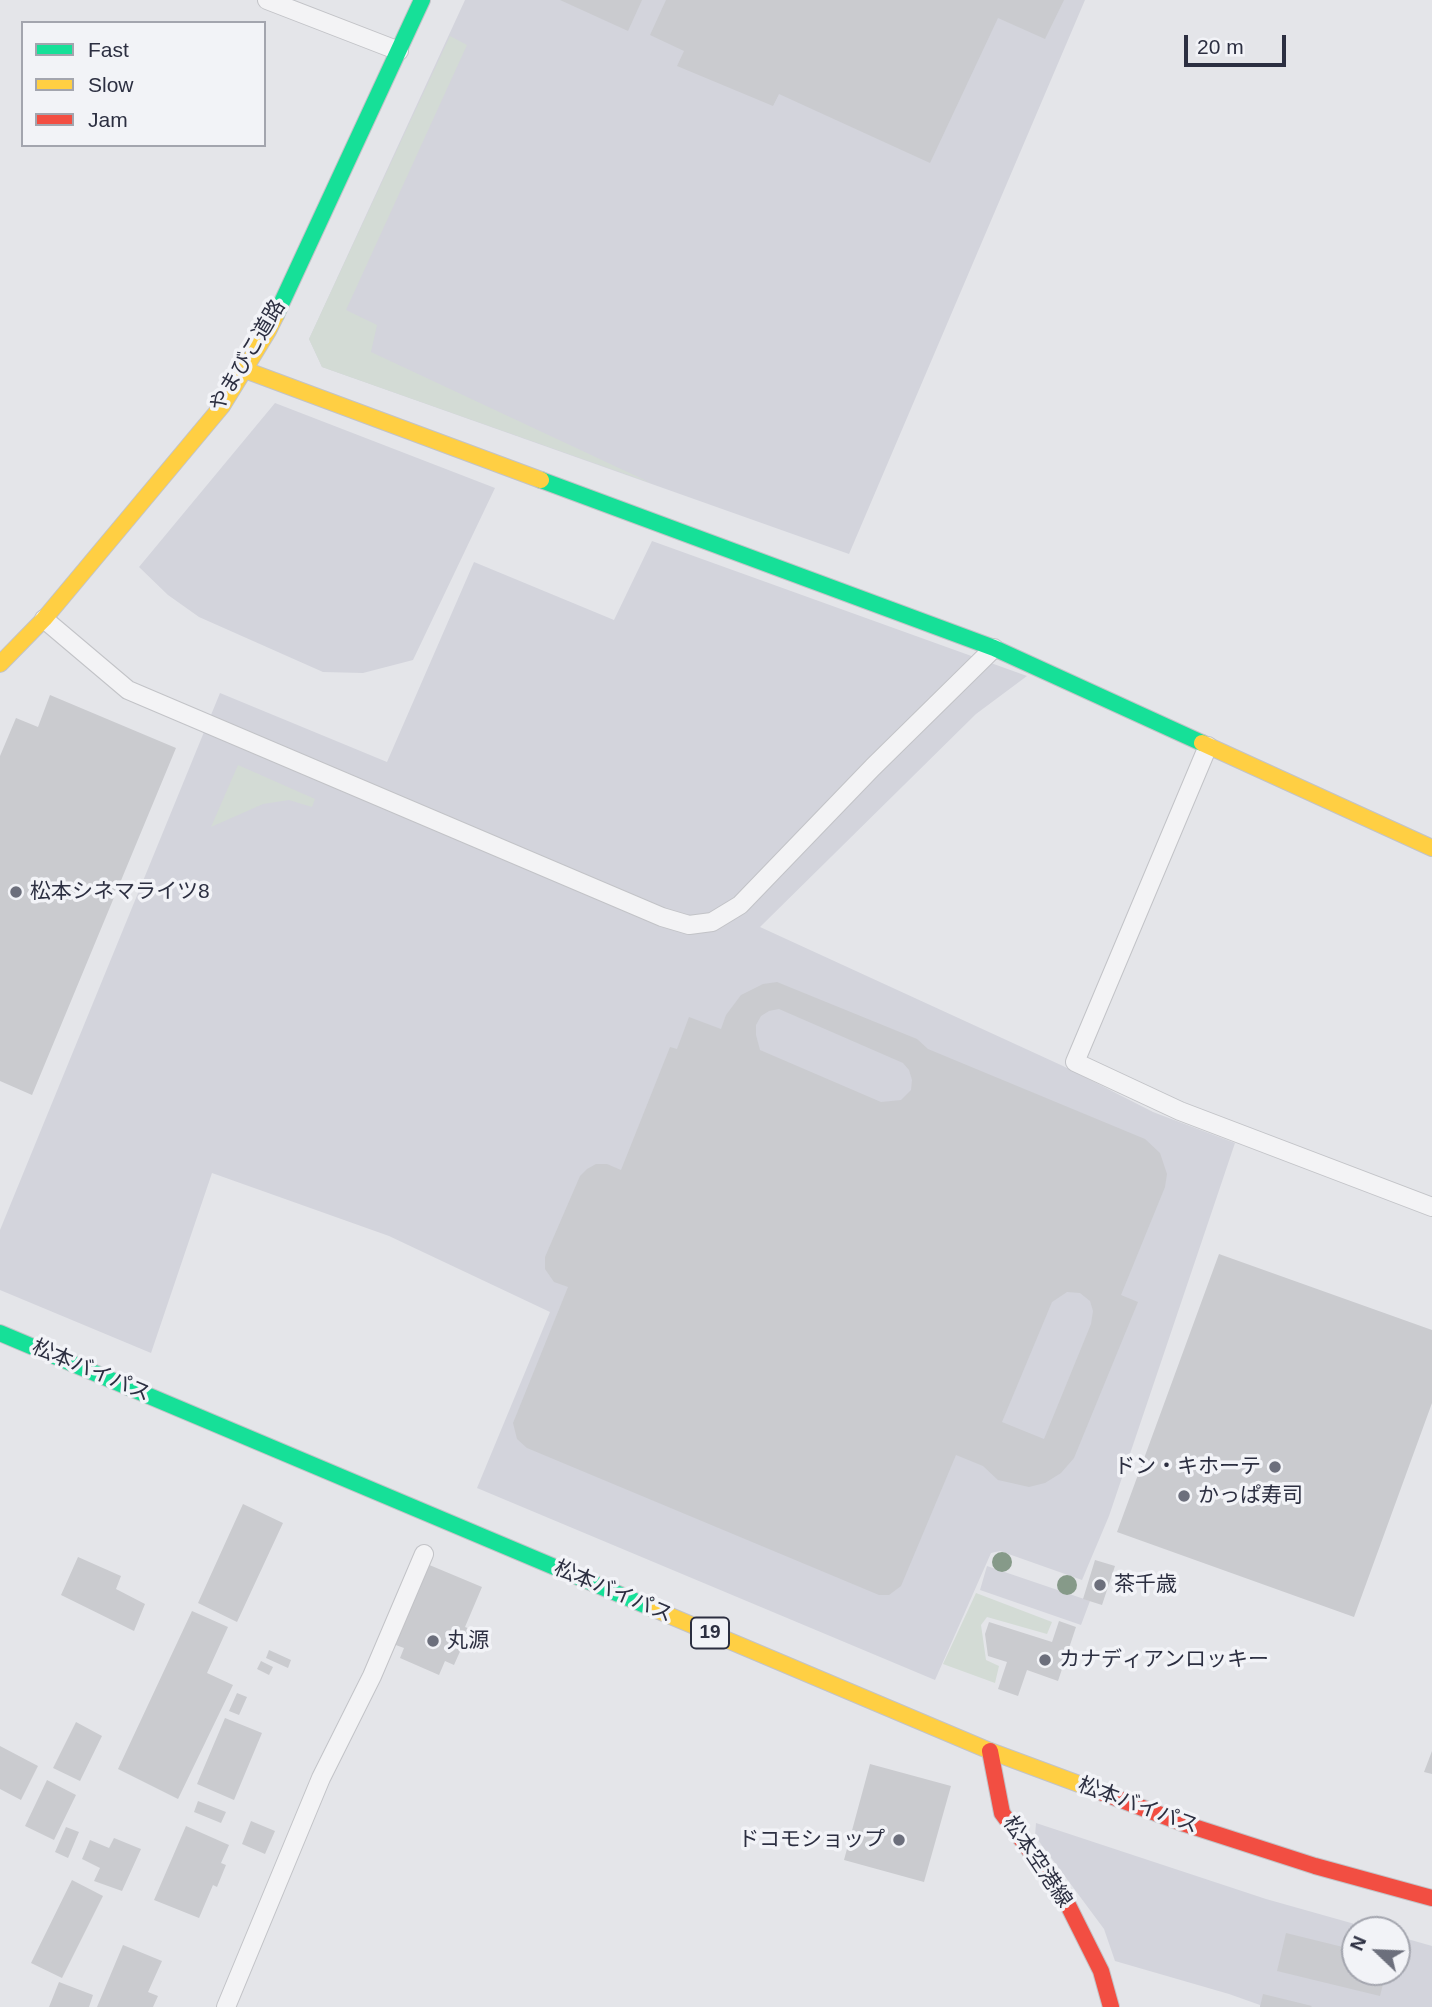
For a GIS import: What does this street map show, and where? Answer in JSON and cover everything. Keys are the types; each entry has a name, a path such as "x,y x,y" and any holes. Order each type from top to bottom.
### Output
{"main road":[{"name":"やまびこ道路","path":"0,664 44,619 222,406 268,331 422,0"},
{"path":"244,370 994,648 1432,848"},
{"name":"松本バイパス","path":"0,1333 990,1751 1185,1824 1315,1866 1432,1898"},
{"name":"松本空港線","path":"990,1751 1002,1813 1064,1897 1101,1971 1111,2007"}],"lane":[{"path":"267,0 398,51"},
{"path":"44,619 128,690 662,918 689,925 712,922 740,905 994,648"},
{"path":"1208,746 1075,1062 1180,1111 1432,1206"},
{"path":"226,2007 321,1778 372,1676 424,1554"}],"shaded area":[{"path":"465,0 1085,0 849,554 322,367 309,339"},
{"path":"450,36 467,45 346,310 377,325 371,352 651,483 322,367 309,339"},
{"path":"275,403 495,488 413,660 363,673 323,672 199,617 168,595 139,567"},
{"path":"652,541 1027,676 976,714 760,927 1063,1066 1153,1112 1235,1143 1109,1516 1082,1580 1000,1551 991,1553 935,1680 477,1488 550,1312 389,1236 212,1173 151,1353 0,1290 0,1230 220,693 387,762 474,562 614,620"},
{"path":"238,765 315,799 312,807 289,800 263,804 211,827"},
{"path":"987,1566 1090,1601 1081,1625 980,1590"},
{"path":"976,1593 1052,1622 1047,1634 987,1617 981,1625 986,1660 999,1666 995,1683 943,1664"},
{"path":"1036,1823 1266,1899 1341,1920 1341,1986 1411,1986 1411,1940 1432,1946 1432,2007 1260,2007 1229,1994 1115,1961 1104,1929 1035,1836"}],"building":[{"path":"560,0 642,0 628,31"},
{"path":"666,0 1064,0 1045,39 998,18 930,163 779,94 773,106 677,66 684,51 650,35"},
{"path":"50,695 176,748 32,1095 0,1081 0,756 16,718 38,727"},
{"path":"777,982 917,1039 928,1049 1145,1139 1160,1153 1167,1174 1165,1187 1121,1295 1138,1302 1074,1458 1061,1473 1045,1483 1029,1487 998,1480 983,1466 956,1455 901,1586 889,1595 879,1595 527,1448 517,1439 513,1423 568,1287 554,1282 545,1269 545,1257 580,1176 596,1164 607,1164 621,1170 670,1047 677,1049 689,1017 721,1029 726,1015 741,995 763,984","holes":["779,1009 903,1063 912,1080 911,1090 901,1100 881,1102 760,1050 756,1025 761,1016","1067,1292 1080,1293 1090,1301 1093,1311 1091,1324 1044,1439 1002,1422 1052,1302"]},
{"name":"ドン・キホーテ","path":"1219,1254 1432,1330 1432,1403 1354,1617 1117,1532"},
{"path":"243,1504 283,1523 237,1622 198,1603"},
{"path":"78,1557 121,1576 116,1589 145,1604 134,1631 61,1595"},
{"path":"1095,1560 1115,1566 1102,1605 1083,1599"},
{"path":"427,1564 482,1587 465,1627 470,1629 454,1665 445,1661 439,1675 400,1658 404,1648 393,1644"},
{"path":"192,1611 228,1627 207,1673 233,1685 178,1799 118,1769"},
{"path":"1059,1621 1076,1627 1058,1681 1027,1670 1018,1696 998,1689 1007,1662 988,1656 985,1634 989,1622 1052,1642"},
{"path":"269,1650 291,1660 288,1668 266,1658"},
{"path":"261,1661 273,1667 269,1675 257,1669"},
{"path":"237,1693 247,1697 239,1715 229,1711"},
{"path":"225,1718 262,1733 234,1800 197,1784"},
{"path":"76,1722 102,1736 80,1781 53,1768"},
{"path":"0,1746 38,1766 21,1800 0,1789"},
{"path":"1432,1751 1432,1774 1424,1772"},
{"path":"870,1764 951,1786 924,1882 844,1860"},
{"path":"47,1780 76,1795 54,1840 25,1826"},
{"path":"198,1801 226,1812 221,1823 194,1812"},
{"path":"251,1821 275,1831 265,1854 242,1844"},
{"path":"186,1826 229,1845 221,1863 226,1865 217,1887 213,1885 199,1918 154,1900"},
{"path":"66,1827 79,1832 68,1858 55,1852"},
{"path":"114,1838 141,1849 122,1891 94,1881 100,1868 82,1859 90,1840 109,1848"},
{"path":"72,1880 103,1896 62,1978 31,1963"},
{"path":"1286,1933 1341,1947 1341,1986 1382,1986 1380,1996 1277,1971"},
{"path":"123,1945 162,1961 148,1992 158,1996 153,2007 97,2007"},
{"path":"59,1982 93,1995 89,2007 49,2007"},
{"path":"1263,1994 1312,2006 1260,2007"}],"traffic: fast":[{"path":"276,315 422,0"},
{"path":"541,480 994,648 1202,743"},
{"path":"0,1333 654,1609"}],"traffic: slow":[{"path":"0,664 44,619 222,406 276,315"},
{"path":"245,370 541,480"},
{"path":"1202,743 1432,848"},
{"path":"654,1609 990,1751 1087,1787"}],"traffic: jam":[{"path":"990,1751 1002,1813 1064,1897 1101,1971 1111,2007"},
{"path":"1087,1787 1185,1824 1315,1866 1432,1898"}],"place":[{"name":"松本シネマライツ8","path":"16,892"},
{"name":"ドン・キホーテ","path":"1275,1467"},
{"name":"かっぱ寿司","path":"1184,1496"},
{"name":"茶千歳","path":"1100,1585"},
{"name":"丸源","path":"433,1641"},
{"name":"カナディアンロッキー","path":"1045,1660"},
{"name":"ドコモショップ","path":"899,1840"}]}
